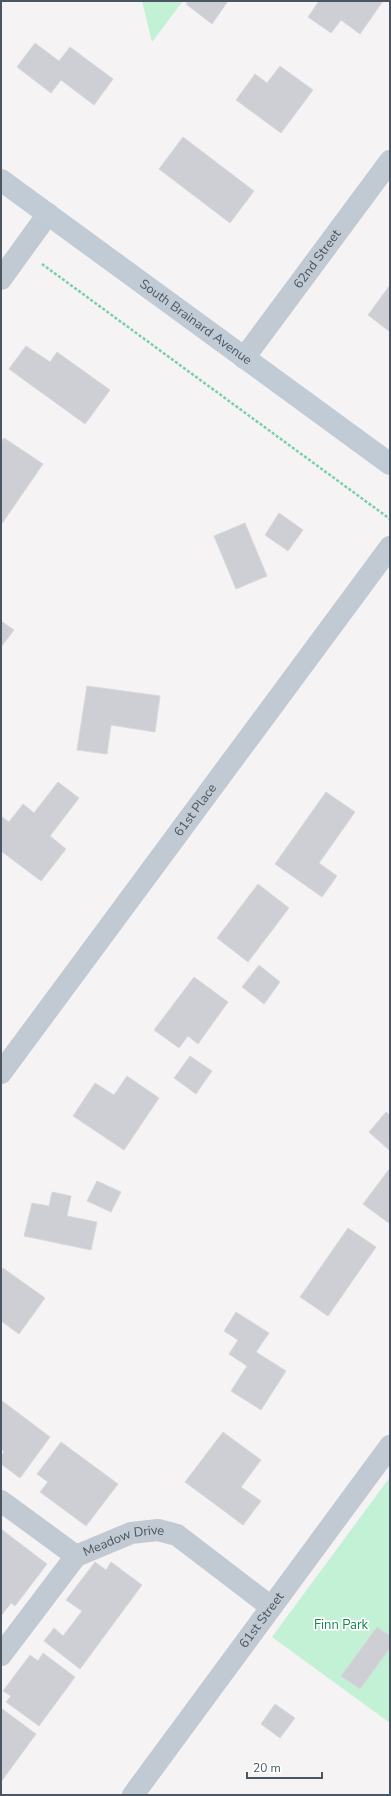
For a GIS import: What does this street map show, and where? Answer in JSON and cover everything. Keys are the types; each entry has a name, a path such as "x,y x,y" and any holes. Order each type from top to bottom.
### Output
{"street":[{"name":"62nd Street","path":"244,358 390,161"},
{"name":"South Brainard Avenue","path":"1,180 390,464"},
{"path":"1,279 48,214"},
{"name":"61st Place","path":"1,1073 390,546"},
{"name":"61st Street","path":"134,1795 390,1446"},
{"path":"1,1501 76,1556"},
{"name":"Meadow Drive","path":"1,1655 76,1556 132,1533 158,1530 177,1535 271,1607"}],"path":[{"path":"22,250 390,519"}],"green space":[{"path":"142,1 183,1 152,42"},
{"name":"Finn Park","path":"390,1477 390,1723 272,1637"}],"building":[{"path":"188,1 228,1 212,24 186,4"},
{"path":"319,1 383,1 360,34 341,20 331,33 308,17"},
{"path":"35,43 59,61 70,47 113,79 94,105 61,80 51,93 17,67"},
{"path":"280,66 313,90 281,133 236,100 255,74 267,83"},
{"path":"183,137 254,191 230,223 159,169"},
{"path":"390,285 390,332 368,315"},
{"path":"26,346 50,362 57,352 110,390 85,424 9,369"},
{"path":"4,438 43,464 1,525 1,442"},
{"path":"279,513 303,530 288,551 265,535"},
{"path":"245,523 267,576 236,589 214,536"},
{"path":"1,621 14,630 1,647"},
{"path":"87,686 160,696 155,732 111,725 107,754 77,750"},
{"path":"58,782 79,798 50,836 66,849 41,881 1,851 1,816 9,822 23,804 34,813"},
{"path":"326,792 355,812 319,863 337,876 322,897 275,864"},
{"path":"258,884 289,908 248,962 217,938"},
{"path":"259,965 280,982 264,1004 242,987"},
{"path":"194,977 228,1002 198,1044 188,1036 179,1048 154,1030"},
{"path":"190,1056 212,1071 196,1094 174,1078"},
{"path":"127,1076 159,1098 124,1150 73,1116 95,1083 114,1095"},
{"path":"386,1112 390,1115 389,1150 369,1132"},
{"path":"390,1168 390,1224 363,1204"},
{"path":"97,1181 121,1192 111,1212 87,1201"},
{"path":"52,1192 71,1196 67,1216 97,1222 91,1250 24,1236 32,1203 49,1206"},
{"path":"348,1228 376,1247 328,1316 300,1297"},
{"path":"3,1268 45,1298 19,1334 1,1321 1,1271"},
{"path":"236,1312 269,1333 256,1352 286,1371 261,1410 231,1391 247,1366 229,1354 238,1340 224,1331"},
{"path":"1,1400 50,1437 20,1478 1,1464 1,1456 4,1452 1,1449"},
{"path":"223,1432 261,1460 241,1487 261,1501 243,1525 185,1482"},
{"path":"61,1442 118,1484 86,1526 40,1492 48,1482 37,1474"},
{"path":"1,1529 47,1564 15,1606 11,1603 1,1616"},
{"path":"95,1562 106,1570 111,1562 142,1585 80,1669 44,1641 54,1628 63,1636 82,1611 66,1600"},
{"path":"377,1627 390,1636 390,1648 360,1689 341,1676"},
{"path":"43,1653 75,1677 39,1726 6,1702 11,1696 3,1691 30,1655 38,1661"},
{"path":"275,1704 295,1718 280,1738 261,1724"},
{"path":"1,1708 36,1734 1,1782"}]}
